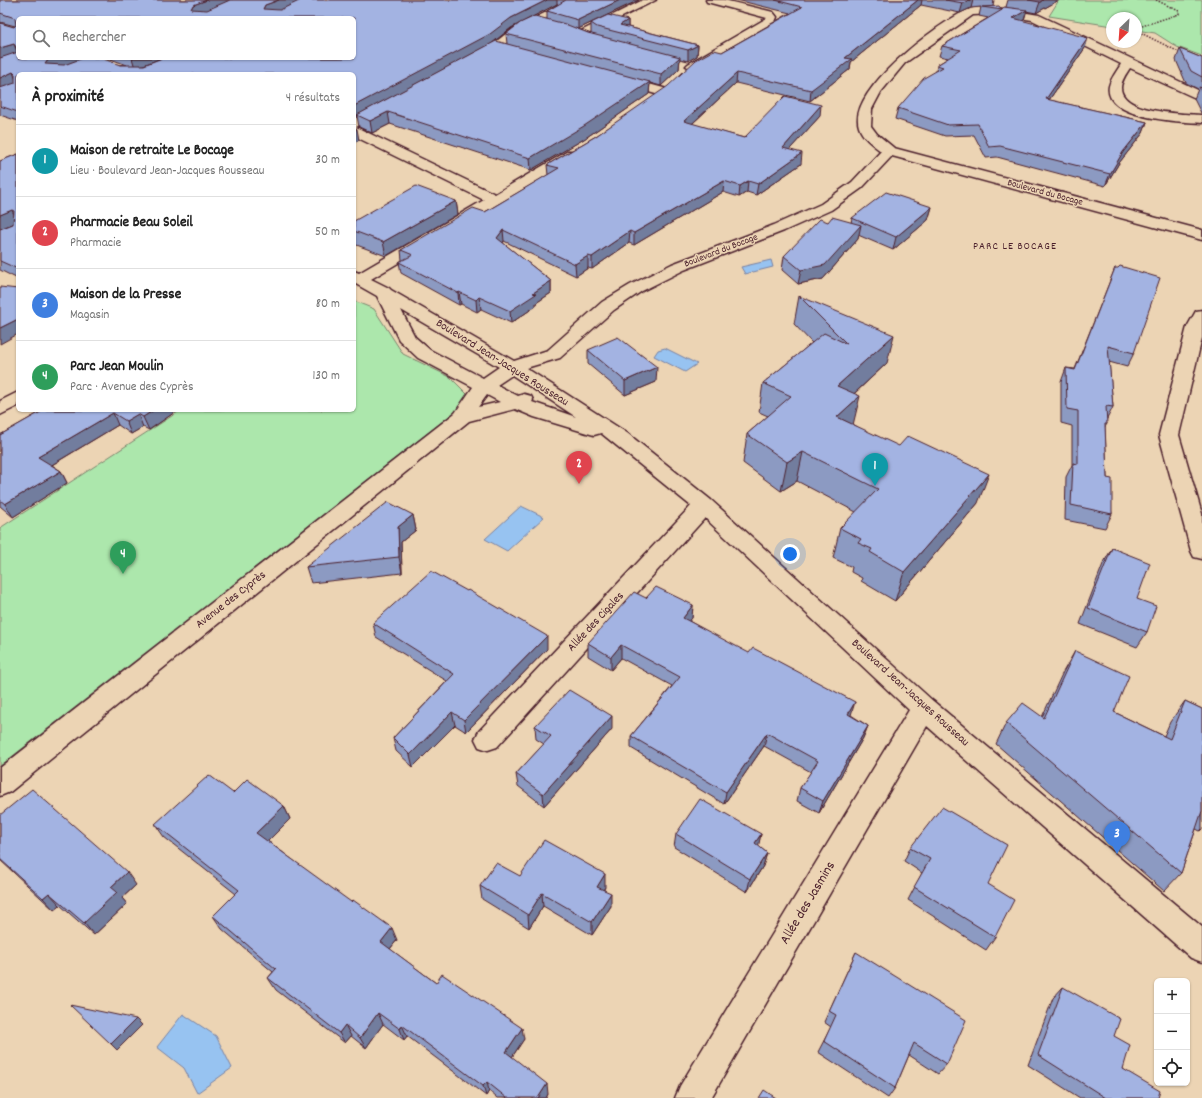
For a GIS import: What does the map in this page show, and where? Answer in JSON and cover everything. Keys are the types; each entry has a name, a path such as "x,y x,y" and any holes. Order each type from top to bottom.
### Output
{"street":[{"path":"580,34 651,0"},
{"path":"686,68 771,20 772,17 769,14 711,0"},
{"path":"463,64 496,47 516,31 561,8"},
{"name":"Boulevard du Bocage","path":"1202,97 1128,63 1035,17 997,11 971,12 947,27 901,61 875,91 866,109 865,126 872,137 889,151 1202,235"},
{"path":"533,22 548,26"},
{"path":"569,31 580,34 592,41"},
{"path":"496,47 512,51"},
{"path":"1128,63 1120,74 1114,88 1117,98 1128,106 1144,113 1202,119"},
{"path":"610,78 663,92"},
{"path":"651,100 674,82"},
{"path":"356,123 398,100"},
{"path":"356,132 494,199"},
{"path":"357,278 584,147"},
{"name":"Boulevard du Bocage","path":"512,366 554,354 608,306 636,288 678,267 779,228 826,206 857,185 889,151"},
{"name":"Boulevard Jean-Jacques Rousseau","path":"357,278 383,291 512,366 620,438 704,505 924,708 1202,946"},
{"name":"Boulevard Jean-Jacques Rousseau","path":"383,291 408,340 424,354 517,403 541,413 620,438"},
{"path":"1202,315 1196,327 1169,435 1202,551"},
{"path":"545,388 554,354"},
{"name":"Avenue des Cyprès","path":"0,784 462,417 484,385 512,366"},
{"name":"Avenue des Cyprès","path":"462,417 517,403 545,388"},
{"path":"0,409 16,399"},
{"name":"Allée des Cigales","path":"488,739 704,505"},
{"name":"Allée des Jasmins","path":"692,1098 924,708"}],"path":[{"path":"1156,0 1179,11 1179,14 1139,27 1139,32 1163,46 1182,54"}],"green space":[{"path":"1059,0 1202,0 1202,56 1177,47 1155,33 1142,31 1142,12 1106,12 1106,25 1049,16"},
{"path":"356,302 374,309 403,354 450,377 468,395 456,411 0,766 0,528 178,412 356,412"}],"water":[{"path":"771,260 773,267 745,274 741,267"},
{"path":"665,348 697,364 685,372 654,356 658,350"},
{"path":"521,506 544,517 507,551 485,539"},
{"path":"183,1014 216,1036 232,1068 197,1093 184,1068 157,1047"}],"building":[{"path":"0,0 207,0 193,5 191,9 207,10 230,0 279,0 265,5 263,9 280,10 301,0 547,0 511,18 490,34 356,105 356,72 16,72 16,111 0,106 0,88 15,83 15,74 13,72 0,78 0,58 16,53 16,60 48,60 45,64 64,65 78,60 106,60 120,65 144,65 157,60 356,60 356,16 16,16 16,25 15,18 0,13"},
{"path":"566,0 620,0 578,20 547,11"},
{"path":"775,0 918,0 845,58 852,59 811,90 737,73 684,121 744,138 785,96 821,105 783,148 802,153 758,184 748,181 740,186 724,181 634,233 630,231 592,257 588,256 575,264 503,230 497,238 551,281 533,293 536,294 510,311 479,297 476,300 459,292 458,293 399,262 413,255 401,250 473,208 485,212 559,168 547,165 596,136 668,86 696,60 714,50 722,52 802,7"},
{"path":"945,0 970,0 963,3"},
{"path":"1028,0 1043,0 1040,2"},
{"path":"999,6 1002,10 982,7"},
{"path":"1004,7 1027,10 1013,18 1088,38 1046,99 1147,122 1123,152 1110,174 1000,146 989,147 978,124 948,125 898,108 924,78 943,67 937,65 961,50 942,46 1002,10"},
{"path":"608,15 628,20 620,25 698,45 688,50 597,27 591,23"},
{"path":"535,16 565,24 588,33 680,57 661,74 506,34 520,23"},
{"path":"0,23 14,27 16,25 16,47 14,44 0,48"},
{"path":"496,41 650,82 584,126 530,158 388,112 370,121 357,115"},
{"path":"1180,49 1202,58 1202,77 1191,71"},
{"path":"16,155 16,268 0,261 0,229 13,224 14,211 12,210 0,215 0,161"},
{"path":"416,186 456,201 383,242 356,232 356,220"},
{"path":"886,192 932,207 896,237 852,218"},
{"path":"832,217 861,225 825,265 801,270 784,256 820,219 828,222"},
{"path":"1120,266 1160,278 1134,353 1108,346 1113,407 1106,406 1107,424 1105,424 1107,478 1112,479 1112,514 1071,505 1073,463 1078,464 1078,411 1067,409 1066,368 1075,370 1115,268"},
{"path":"0,287 16,289 16,320 0,328"},
{"path":"799,296 894,335 837,386 860,396 837,417 899,446 908,436 989,474 904,572 870,552 872,549 858,543 861,539 840,528 878,489 803,452 787,462 747,434 791,396 763,383 824,333 847,344"},
{"path":"618,337 657,367 625,381 588,350"},
{"path":"40,412 151,412 143,417 138,414 126,421 113,413 38,457 61,471 5,504 0,500 0,435"},
{"path":"388,502 413,515 398,527 399,557 306,567"},
{"path":"1112,548 1150,563 1137,599 1156,606 1147,632 1088,608"},
{"path":"431,571 467,591 468,590 547,636 464,720 452,712 410,755 393,738 454,674 373,623"},
{"path":"656,587 693,605 683,618 749,653 753,648 855,702 848,714 868,726 823,801 800,788 818,761 767,733 726,792 631,736 680,677 621,645 611,657 588,643 634,592 646,598"},
{"path":"1075,651 1129,676 1114,712 1170,739 1185,701 1202,709 1202,811 1181,873 1006,723 1023,703 1044,718"},
{"path":"569,690 612,716 543,794 516,774 551,736 535,726"},
{"path":"209,775 233,793 247,779 284,806 256,833 351,902 353,900 392,928 381,942 436,983 442,974 522,1028 506,1052 547,1084 538,1098 507,1098 487,1082 483,1086 402,1025 400,1029 378,1013 360,1038 345,1025 339,1033 268,978 276,969 213,916 239,890 155,824"},
{"path":"32,789 127,872 111,887 117,892 84,923 49,893 43,898 0,859 0,815"},
{"path":"700,799 761,834 755,843 767,853 750,879 676,834"},
{"path":"942,807 1007,845 988,884 1014,900 995,937 914,887 930,859 910,848"},
{"path":"544,840 605,874 597,887 611,893 592,922 542,893 528,915 480,886 496,863 520,876"},
{"path":"856,952 966,1020 947,1064 914,1043 895,1088 824,1041 836,1015 829,1011"},
{"path":"1063,987 1120,1019 1114,1036 1130,1045 1123,1069 1160,1091 1158,1098 1106,1098 1038,1055"},
{"path":"70,1005 136,1019 111,1044"},
{"path":"764,1090 776,1098 759,1098"}],"place":[{"name":"Pharmacie Beau Soleil","path":"579,484"},
{"name":"Maison de retraite Le Bocage","path":"875,486"},
{"name":"Parc Jean Moulin","path":"123,574"},
{"name":"Maison de la Presse","path":"1117,854"}],"district":[{"name":"PARC LE BOCAGE","path":"1015,247"}]}
